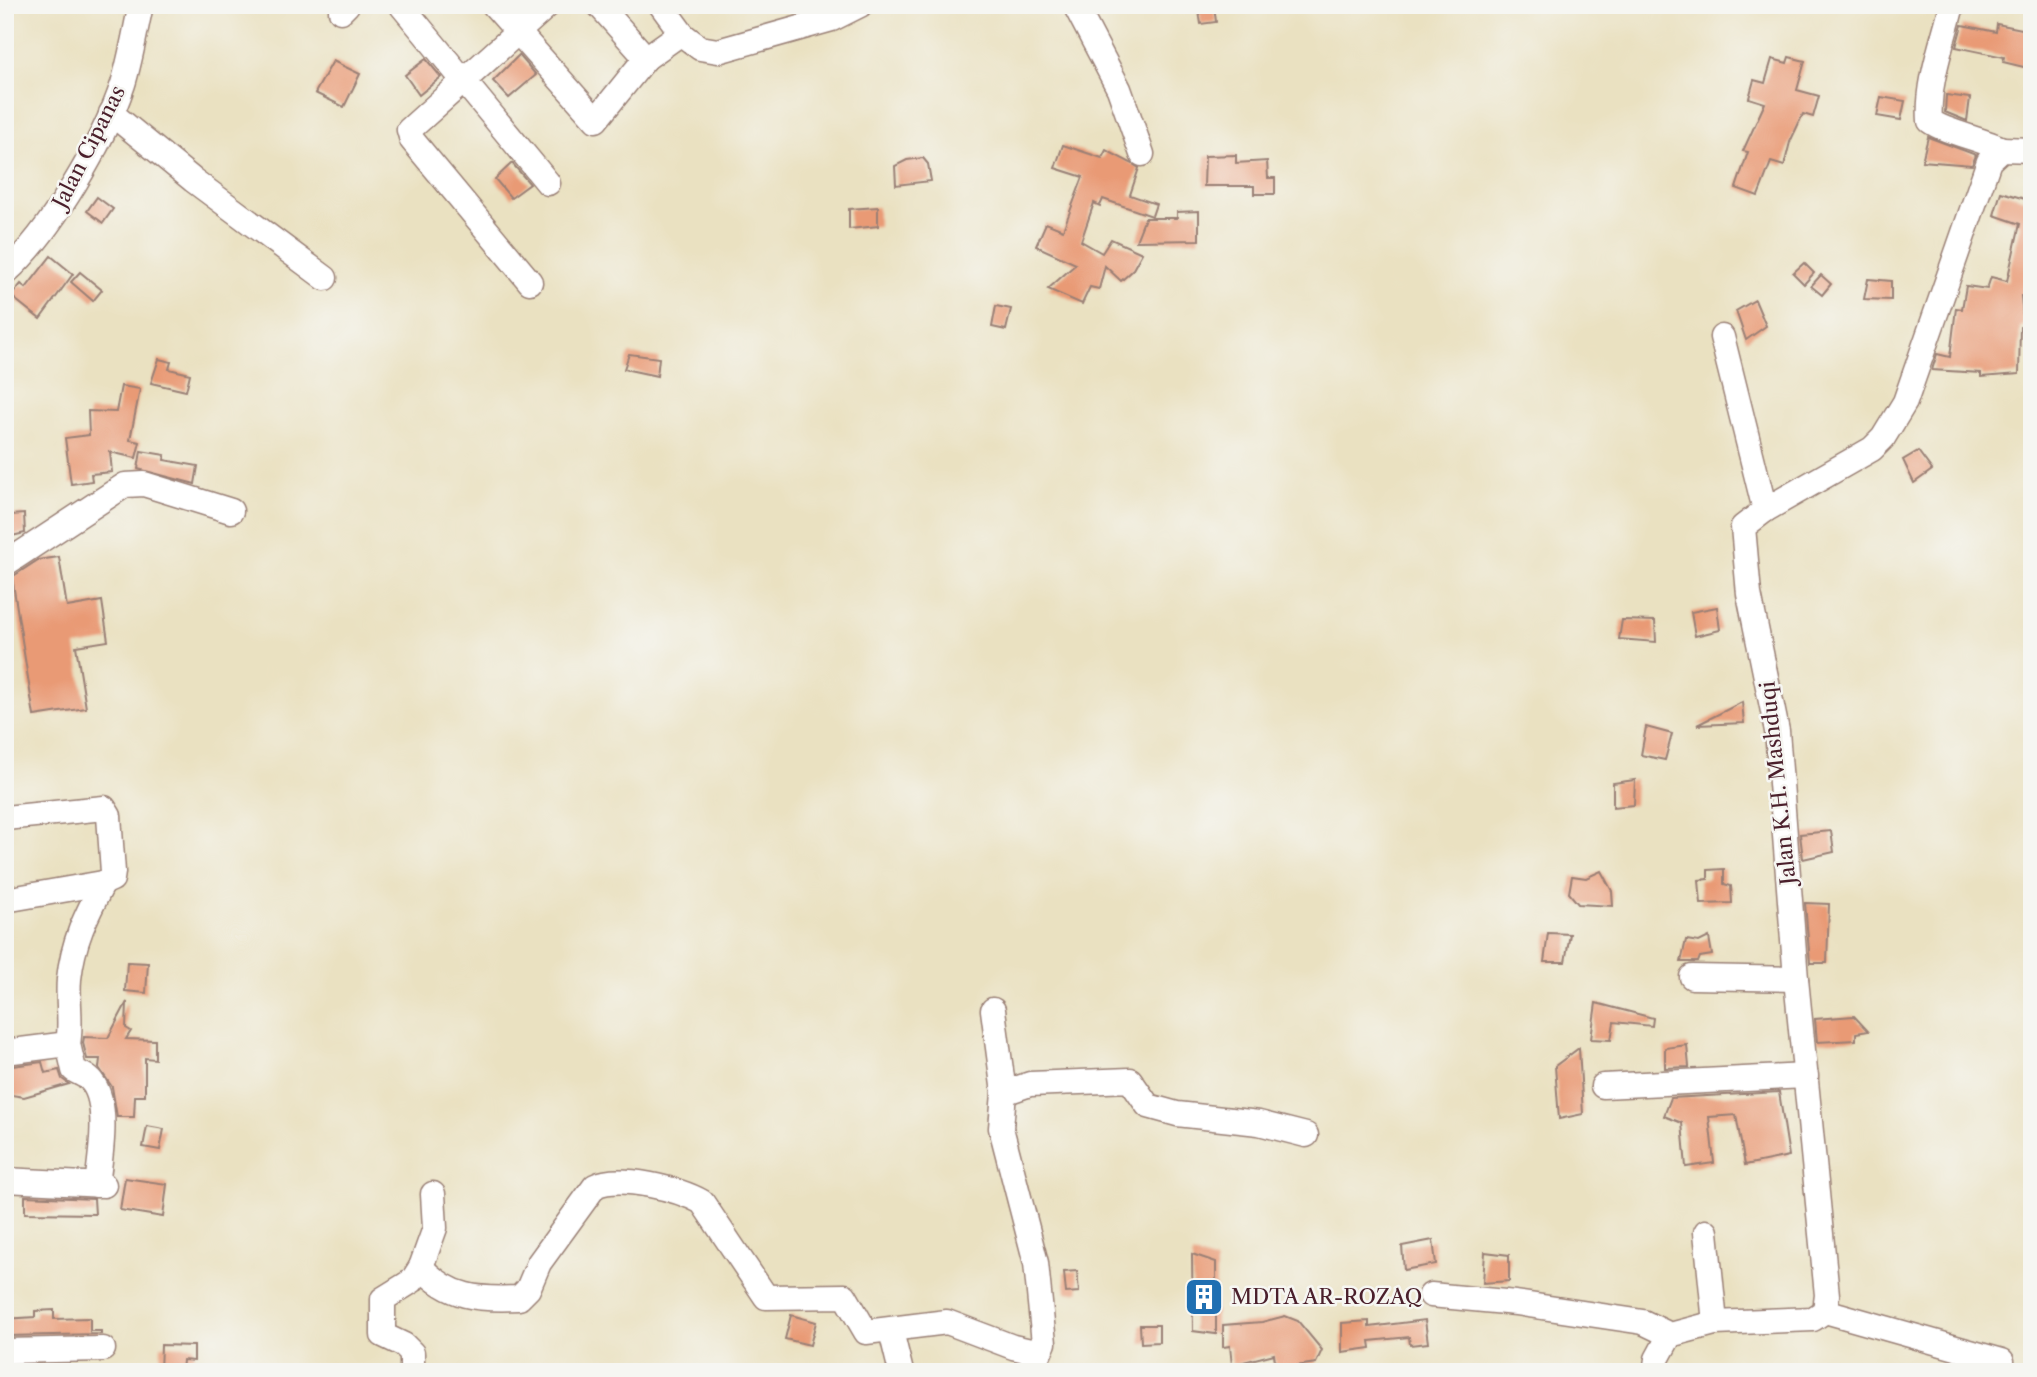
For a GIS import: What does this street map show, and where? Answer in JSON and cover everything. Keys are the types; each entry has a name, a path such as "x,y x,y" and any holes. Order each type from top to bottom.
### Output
{"street":[{"name":"Jalan Cipanas","path":"5,273 44,232 111,113 123,83 141,5"},
{"path":"494,5 519,30 596,120 646,58 677,36 683,35"},
{"path":"530,282 409,134 411,127 548,5"},
{"path":"599,5 646,58"},
{"path":"661,5 683,35 700,47 718,51 832,19 860,5"},
{"path":"1075,5 1119,89 1142,154"},
{"path":"1952,5 1929,109 1930,121 1938,127 1979,137 2002,149 2032,150"},
{"path":"402,6 548,183"},
{"path":"111,113 193,180 325,278"},
{"name":"Jalan K.H. Mashduqi","path":"1825,1311 1818,1182 1796,979 1777,731 1743,552 1743,527 1765,510 1856,459 1883,438 1905,402 1989,161 2002,149"},
{"path":"1722,337 1765,510"},
{"path":"5,564 125,485 144,484 230,511"},
{"path":"5,818 104,808 109,816 113,872 112,879 103,883 5,900"},
{"path":"5,1180 100,1185 103,1136 98,1097 91,1080 74,1070 68,1044 71,1024 69,980 78,931 103,883"},
{"path":"1692,976 1796,979"},
{"path":"421,1267 437,1285 481,1300 519,1298 528,1289 538,1263 595,1186 606,1182 652,1186 687,1194 702,1202 764,1296 845,1296 866,1332 947,1322 1013,1347 1035,1362 1044,1343 1035,1263 1001,1128 1004,1093 993,1010"},
{"path":"5,1052 68,1044"},
{"path":"1603,1086 1806,1076"},
{"path":"1004,1093 1030,1084 1130,1080 1148,1106 1177,1114 1259,1123 1306,1135"},
{"path":"412,1372 412,1353 404,1345 383,1335 380,1316 383,1299 412,1281 421,1267 435,1228 433,1194"},
{"path":"1706,1232 1715,1323"},
{"path":"1431,1295 1506,1302 1643,1322 1670,1335 1715,1323 1813,1319 1825,1311 2002,1360"},
{"path":"891,1331 901,1372"},
{"path":"1655,1372 1657,1359 1670,1335"},
{"path":"5,1351 103,1349"}],"building":[{"path":"1198,5 1214,5 1216,22 1201,24"},
{"path":"1997,24 2032,31 2032,69 2003,62 2004,57 1956,47 1962,25 1996,32"},
{"path":"519,55 536,75 509,98 493,81"},
{"path":"1789,57 1805,61 1797,90 1819,96 1813,117 1803,114 1790,142 1784,166 1771,162 1758,196 1736,188 1748,152 1743,151 1765,103 1749,98 1754,80 1765,83 1772,59 1787,63"},
{"path":"426,59 441,77 419,95 405,75"},
{"path":"333,61 360,74 344,107 315,93"},
{"path":"1946,95 1970,98 1967,121 1945,112"},
{"path":"1881,97 1905,101 1901,120 1877,116"},
{"path":"1928,137 1976,155 1972,165 1922,161"},
{"path":"1063,145 1102,158 1106,150 1139,168 1130,195 1156,204 1152,216 1103,199 1100,206 1094,203 1081,241 1102,253 1111,239 1142,253 1132,271 1121,281 1105,266 1099,289 1090,287 1082,304 1048,289 1076,264 1036,246 1046,223 1063,230 1083,177 1055,168"},
{"path":"1236,155 1236,163 1267,161 1268,178 1275,178 1275,194 1254,194 1254,186 1204,186 1205,156"},
{"path":"923,158 928,164 931,181 896,185 895,166 907,160"},
{"path":"512,163 530,184 511,198 495,179"},
{"path":"2001,192 2025,199 2026,195 2032,196 2032,296 2021,296 2024,326 2020,327 2019,374 1981,377 1981,373 1932,370 1937,354 1950,357 1956,308 1962,309 1966,286 1987,289 1991,277 2007,281 2020,224 1994,215"},
{"path":"97,197 113,209 103,223 87,211"},
{"path":"878,207 878,226 849,229 849,209"},
{"path":"1199,211 1199,240 1136,241 1145,218 1177,218 1177,212"},
{"path":"51,256 73,274 40,319 11,296 21,284 26,288"},
{"path":"1804,263 1814,273 1804,284 1793,273"},
{"path":"80,272 102,290 93,301 71,282"},
{"path":"1821,275 1831,284 1822,295 1811,286"},
{"path":"1868,279 1891,281 1891,300 1864,299"},
{"path":"1755,300 1766,326 1746,340 1736,311"},
{"path":"996,306 1011,309 1006,330 992,327"},
{"path":"629,354 659,358 657,376 624,369"},
{"path":"159,359 171,362 169,369 190,374 186,391 151,383"},
{"path":"121,386 140,389 130,440 140,442 136,458 110,452 112,472 91,474 92,481 71,484 65,438 89,435 88,411 116,412"},
{"path":"141,451 165,455 164,460 198,466 195,484 138,469"},
{"path":"1918,451 1932,470 1914,483 1903,460"},
{"path":"24,514 25,533 12,536 11,515"},
{"path":"59,557 67,607 102,601 108,641 76,646 86,708 34,716 12,577 38,560"},
{"path":"1717,607 1720,630 1695,636 1691,612"},
{"path":"1622,620 1655,621 1656,642 1619,639"},
{"path":"1742,702 1744,723 1697,725"},
{"path":"1646,727 1672,734 1665,760 1641,755"},
{"path":"1635,780 1634,805 1613,807 1613,783"},
{"path":"1831,831 1834,852 1803,859 1800,834"},
{"path":"1724,869 1724,884 1731,886 1732,903 1701,904 1699,880 1708,879 1708,870"},
{"path":"1601,871 1612,891 1613,906 1578,904 1569,893 1572,876 1586,878"},
{"path":"1805,903 1829,904 1827,963 1810,963"},
{"path":"1548,933 1570,934 1565,962 1544,962"},
{"path":"1709,937 1712,955 1700,957 1698,962 1681,962 1686,940 1699,942"},
{"path":"127,962 148,963 146,993 125,991"},
{"path":"127,1002 126,1028 131,1031 126,1039 155,1040 155,1059 145,1058 145,1096 135,1096 134,1117 117,1117 112,1087 99,1068 100,1059 87,1059 83,1043 84,1037 108,1038"},
{"path":"1596,1003 1653,1018 1652,1026 1614,1022 1611,1040 1591,1039"},
{"path":"1854,1016 1868,1031 1856,1033 1856,1040 1817,1042 1815,1019"},
{"path":"1687,1045 1689,1067 1665,1068 1665,1048"},
{"path":"1579,1048 1583,1114 1559,1119 1555,1066"},
{"path":"42,1062 45,1073 59,1070 62,1079 69,1084 24,1097 5,1094 5,1067"},
{"path":"1779,1092 1789,1156 1745,1165 1736,1115 1709,1117 1714,1163 1686,1167 1682,1123 1664,1116 1671,1098"},
{"path":"147,1126 164,1129 160,1150 143,1147"},
{"path":"125,1178 167,1184 163,1217 120,1210"},
{"path":"25,1196 94,1199 95,1214 25,1213"},
{"path":"1433,1240 1436,1264 1404,1270 1402,1246"},
{"path":"1485,1252 1509,1255 1509,1281 1483,1283"},
{"name":"MDTA AR-ROZAQ","path":"1192,1254 1216,1262 1216,1334 1193,1331"},
{"path":"1077,1271 1079,1292 1066,1293 1064,1272"},
{"path":"54,1310 54,1319 90,1318 90,1331 101,1331 101,1334 5,1336 5,1319 35,1317 35,1311"},
{"path":"791,1315 816,1322 810,1345 785,1339"},
{"path":"1285,1316 1298,1321 1322,1350 1316,1363 1276,1369 1274,1354 1232,1365 1230,1346 1223,1347 1223,1325 1262,1322"},
{"path":"1425,1320 1428,1343 1410,1345 1409,1337 1370,1341 1371,1348 1342,1352 1342,1323 1369,1321 1369,1327"},
{"path":"1140,1325 1159,1325 1159,1342 1141,1343"},
{"path":"161,1345 194,1346 194,1361 183,1360 182,1372 160,1372"},
{"path":"45,1365 45,1372 5,1372 5,1366"}],"place":[{"name":"MDTA AR-ROZAQ","path":"1204,1297"}]}
